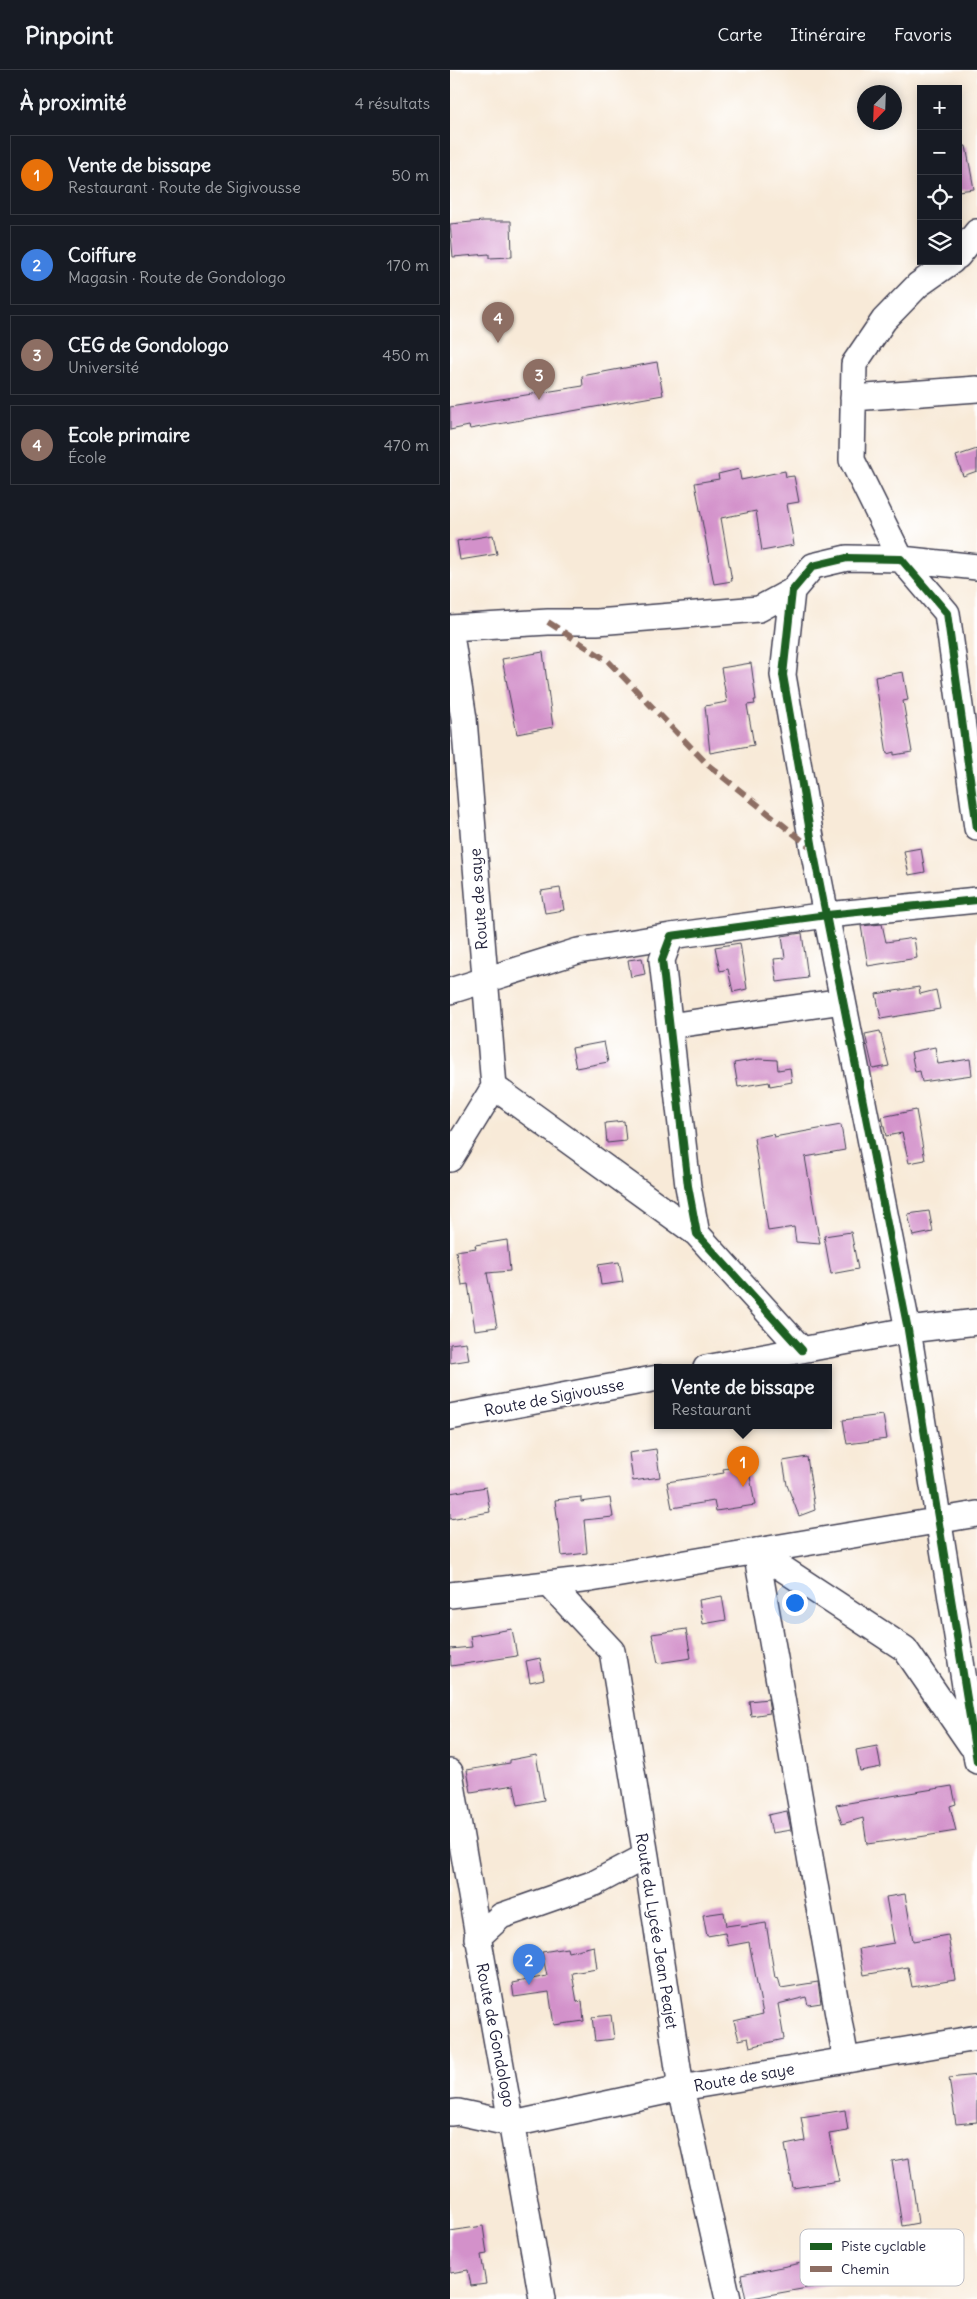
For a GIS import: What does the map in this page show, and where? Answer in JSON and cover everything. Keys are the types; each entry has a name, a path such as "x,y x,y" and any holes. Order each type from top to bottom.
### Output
{"street":[{"path":"962,251 977,232"},
{"path":"946,265 918,285 884,320 854,364 852,460 901,559 946,613 977,828"},
{"path":"854,398 977,388"},
{"path":"450,628 548,622 597,622 759,609 792,591 813,566 847,558 901,559 977,567"},
{"path":"792,591 783,675 813,849 908,1330 976,1756"},
{"name":"Route de saye","path":"450,628 464,719 494,1087"},
{"path":"450,991 578,951 671,936 827,915 977,900"},
{"path":"671,936 662,960 688,1186 697,1234"},
{"path":"669,1026 843,1001"},
{"path":"450,1159 494,1087 697,1234 802,1350"},
{"path":"727,1364 908,1330 977,1322"},
{"name":"Route de Sigivousse","path":"450,1417 654,1379"},
{"path":"450,1595 591,1579 938,1519 977,1514"},
{"path":"756,1551 905,1650 976,1756"},
{"path":"756,1551 846,2060"},
{"name":"Route du Lycée Jean Peajet","path":"549,1584 612,1651 646,1856 681,2088 728,2299"},
{"name":"Route de Gondologo","path":"450,1772 477,1938 542,2299"},
{"path":"477,1938 501,1916 595,1883 646,1856"},
{"name":"Route de saye","path":"512,2124 681,2088 977,2038"},
{"path":"450,2114 458,2112 512,2124"}],"building":[{"path":"962,146 966,146 974,189 962,190"},
{"path":"511,221 512,257 489,258 489,254 453,257 450,224"},
{"path":"657,362 663,395 470,429 469,426 450,430 450,407 583,386 582,376"},
{"path":"977,449 977,471 963,476 956,456"},
{"path":"739,469 741,480 785,471 786,477 794,476 799,502 787,504 794,545 762,551 756,511 721,518 732,581 714,584 695,483 719,479 718,474"},
{"path":"493,535 497,554 460,560 457,541"},
{"path":"543,652 553,727 517,734 502,659"},
{"path":"751,663 756,700 754,700 755,704 747,705 754,745 710,753 705,706 727,702 721,668"},
{"path":"903,672 908,700 903,701 912,752 894,755 894,752 887,754 875,677"},
{"path":"921,848 925,872 909,875 904,851"},
{"path":"560,888 564,910 545,913 541,891"},
{"path":"882,924 886,942 914,938 917,958 868,966 861,926"},
{"path":"802,933 808,978 777,982 774,959 785,958 782,936"},
{"path":"740,943 747,989 733,992 728,969 720,971 715,947"},
{"path":"642,958 645,974 631,977 628,960"},
{"path":"919,987 920,994 936,990 940,1009 881,1019 876,994"},
{"path":"880,1031 889,1066 873,1069 865,1034"},
{"path":"604,1042 608,1062 576,1068 572,1048"},
{"path":"935,1047 938,1064 970,1059 972,1075 922,1082 920,1071 915,1072 911,1052"},
{"path":"759,1059 777,1060 778,1070 790,1068 792,1082 770,1086 769,1082 738,1087 734,1063"},
{"path":"916,1110 925,1160 909,1163 902,1133 886,1136 882,1117"},
{"path":"624,1121 626,1141 607,1143 605,1123"},
{"path":"841,1125 845,1150 805,1157 820,1244 796,1242 794,1227 768,1231 754,1138 773,1134 774,1137"},
{"path":"929,1211 933,1232 913,1236 908,1214"},
{"path":"851,1232 858,1269 831,1274 824,1236"},
{"path":"507,1240 510,1271 487,1273 497,1327 475,1330 468,1284 462,1285 456,1251 476,1248 475,1245"},
{"path":"619,1262 623,1282 601,1285 598,1265"},
{"path":"466,1342 469,1360 450,1363 450,1344"},
{"path":"883,1415 887,1439 847,1444 843,1420"},
{"path":"656,1449 660,1477 633,1481 629,1453"},
{"path":"807,1457 815,1510 799,1516 787,1485 783,1461"},
{"path":"748,1465 755,1505 716,1511 714,1501 672,1508 667,1482 724,1473 723,1469"},
{"path":"486,1487 490,1512 450,1519 450,1493"},
{"path":"581,1497 581,1502 610,1498 613,1517 584,1520 587,1553 562,1556 555,1500"},
{"path":"722,1596 726,1620 703,1624 699,1600"},
{"path":"512,1629 517,1656 451,1666 450,1649 472,1647 470,1636"},
{"path":"686,1629 691,1658 658,1663 652,1634"},
{"path":"540,1658 544,1679 530,1682 526,1661"},
{"path":"768,1699 770,1713 751,1716 749,1701"},
{"path":"877,1746 881,1767 860,1771 856,1750"},
{"path":"536,1755 544,1800 518,1805 514,1785 471,1792 467,1770 510,1763 510,1760"},
{"path":"952,1786 956,1804 950,1806 956,1831 867,1844 863,1818 842,1824 836,1805"},
{"path":"787,1811 791,1830 772,1833 768,1815"},
{"path":"905,1894 913,1941 948,1935 955,1980 912,1987 908,1967 864,1975 859,1949 894,1943 886,1897"},
{"path":"724,1912 726,1926 740,1924 741,1927 766,1923 775,1978 778,1977 781,1988 818,1982 821,2003 808,2005 806,1997 778,2004 784,2039 750,2047 748,2038 739,2040 734,2021 763,2014 749,1942 728,1946 725,1933 707,1936 703,1915"},
{"path":"594,1946 597,1969 572,1973 577,2002 582,2001 584,2021 554,2025 549,1992 514,1997 512,1983 547,1976 542,1952 567,1948 568,1952"},
{"path":"611,2015 614,2039 595,2041 592,2017"},
{"path":"977,2075 977,2122 956,2124 949,2078"},
{"path":"845,2110 848,2131 829,2134 839,2181 793,2188 785,2145 805,2141 801,2117"},
{"path":"909,2158 918,2223 902,2226 892,2161"},
{"path":"483,2226 487,2254 481,2255 486,2284 471,2286 468,2270 450,2273 450,2231"},
{"path":"800,2263 800,2286 818,2286 746,2299 741,2275"}],"marked path":[{"path":"548,622 608,661 708,765 813,849"}],"cycle path":[{"path":"977,828 947,613 901,559 847,558 813,566 792,591 783,675 813,849 908,1330 977,1761"},
{"path":"802,1350 697,1234 688,1186 662,960 671,936 827,915 977,900"}],"place":[{"name":"Ecole primaire","path":"498,343"},
{"name":"CEG de Gondologo","path":"539,400"},
{"name":"Vente de bissape","path":"743,1487"},
{"name":"Coiffure","path":"529,1985"}]}
